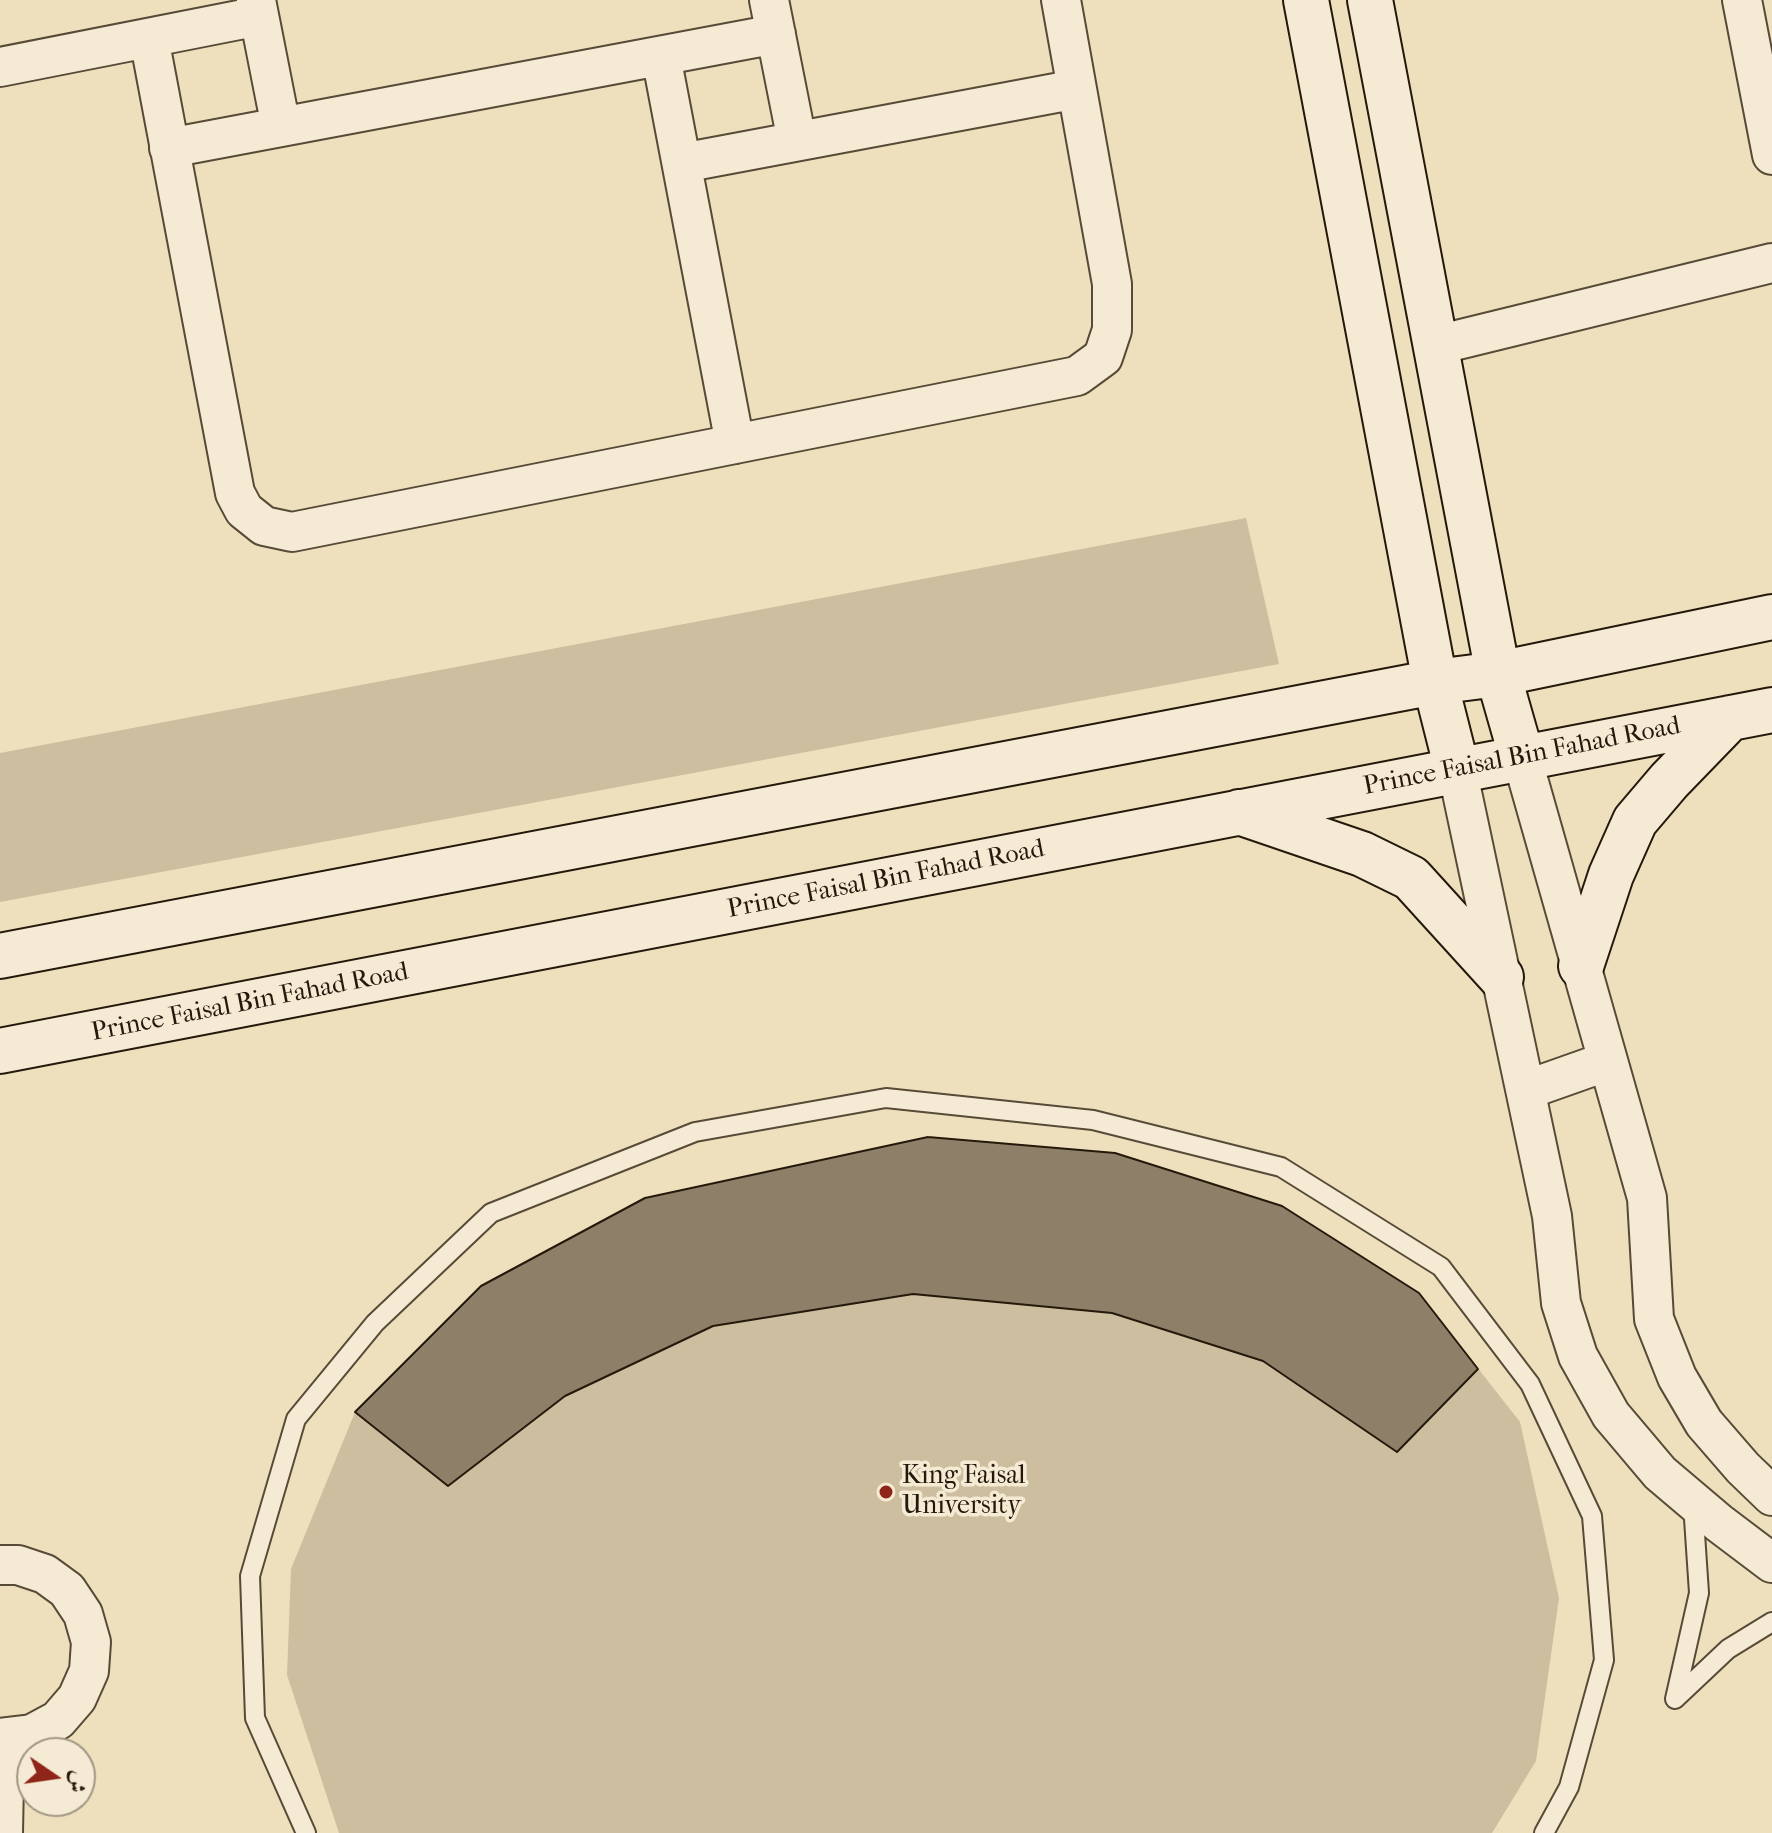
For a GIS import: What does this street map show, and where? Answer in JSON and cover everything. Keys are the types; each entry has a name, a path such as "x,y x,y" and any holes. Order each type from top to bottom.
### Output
{"main road":[{"path":"1306,0 1435,682 1457,769"},
{"path":"1370,0 1498,674 1522,758"},
{"path":"0,956 1435,682 1498,674 1772,617"},
{"name":"Prince Faisal Bin Fahad Road","path":"0,1051 1772,710"},
{"path":"1581,966 1611,875 1635,821 1730,718"},
{"path":"1237,812 1362,854 1411,878 1501,977"}],"street":[{"path":"149,38 235,493 244,510 264,526 292,532 1077,376 1103,357 1112,330 1112,284 1061,0"},
{"path":"1742,0 1772,155"},
{"path":"0,67 149,38 257,8 281,127"},
{"path":"169,148 661,56 773,17 797,141"},
{"path":"661,56 735,444"},
{"path":"682,163 1077,89"},
{"path":"1437,345 1772,263"},
{"path":"1522,758 1647,1198 1654,1319 1677,1377 1704,1423 1772,1496"},
{"path":"1457,769 1552,1216 1561,1303 1578,1356 1611,1415 1660,1473 1772,1563"},
{"path":"1526,1090 1608,1061"},
{"path":"0,1565 18,1565 45,1574 67,1590 83,1614 91,1642 89,1671 77,1698 58,1720 16,1736 2,1773 3,1833"}],"lane":[{"path":"306,1833 255,1718 250,1576 296,1419 375,1323 491,1213 695,1132 886,1098 1093,1120 1281,1167 1441,1267 1530,1384 1592,1516 1604,1660 1569,1787 1544,1833"},
{"path":"1693,1501 1699,1593 1675,1699 1728,1649 1772,1622"}],"shaded area":[{"path":"1246,518 1279,664 0,902 0,753"},
{"path":"928,1137 1419,1293 1520,1422 1559,1598 1536,1761 1492,1833 339,1833 287,1675 291,1569 355,1412 481,1286 645,1198"}],"building":[{"path":"928,1137 1115,1153 1282,1206 1419,1293 1478,1369 1397,1452 1263,1361 1112,1313 913,1294 713,1326 565,1396 448,1486 355,1412 481,1286 645,1198"}],"place":[{"name":"King Faisal University","path":"886,1492"}]}
